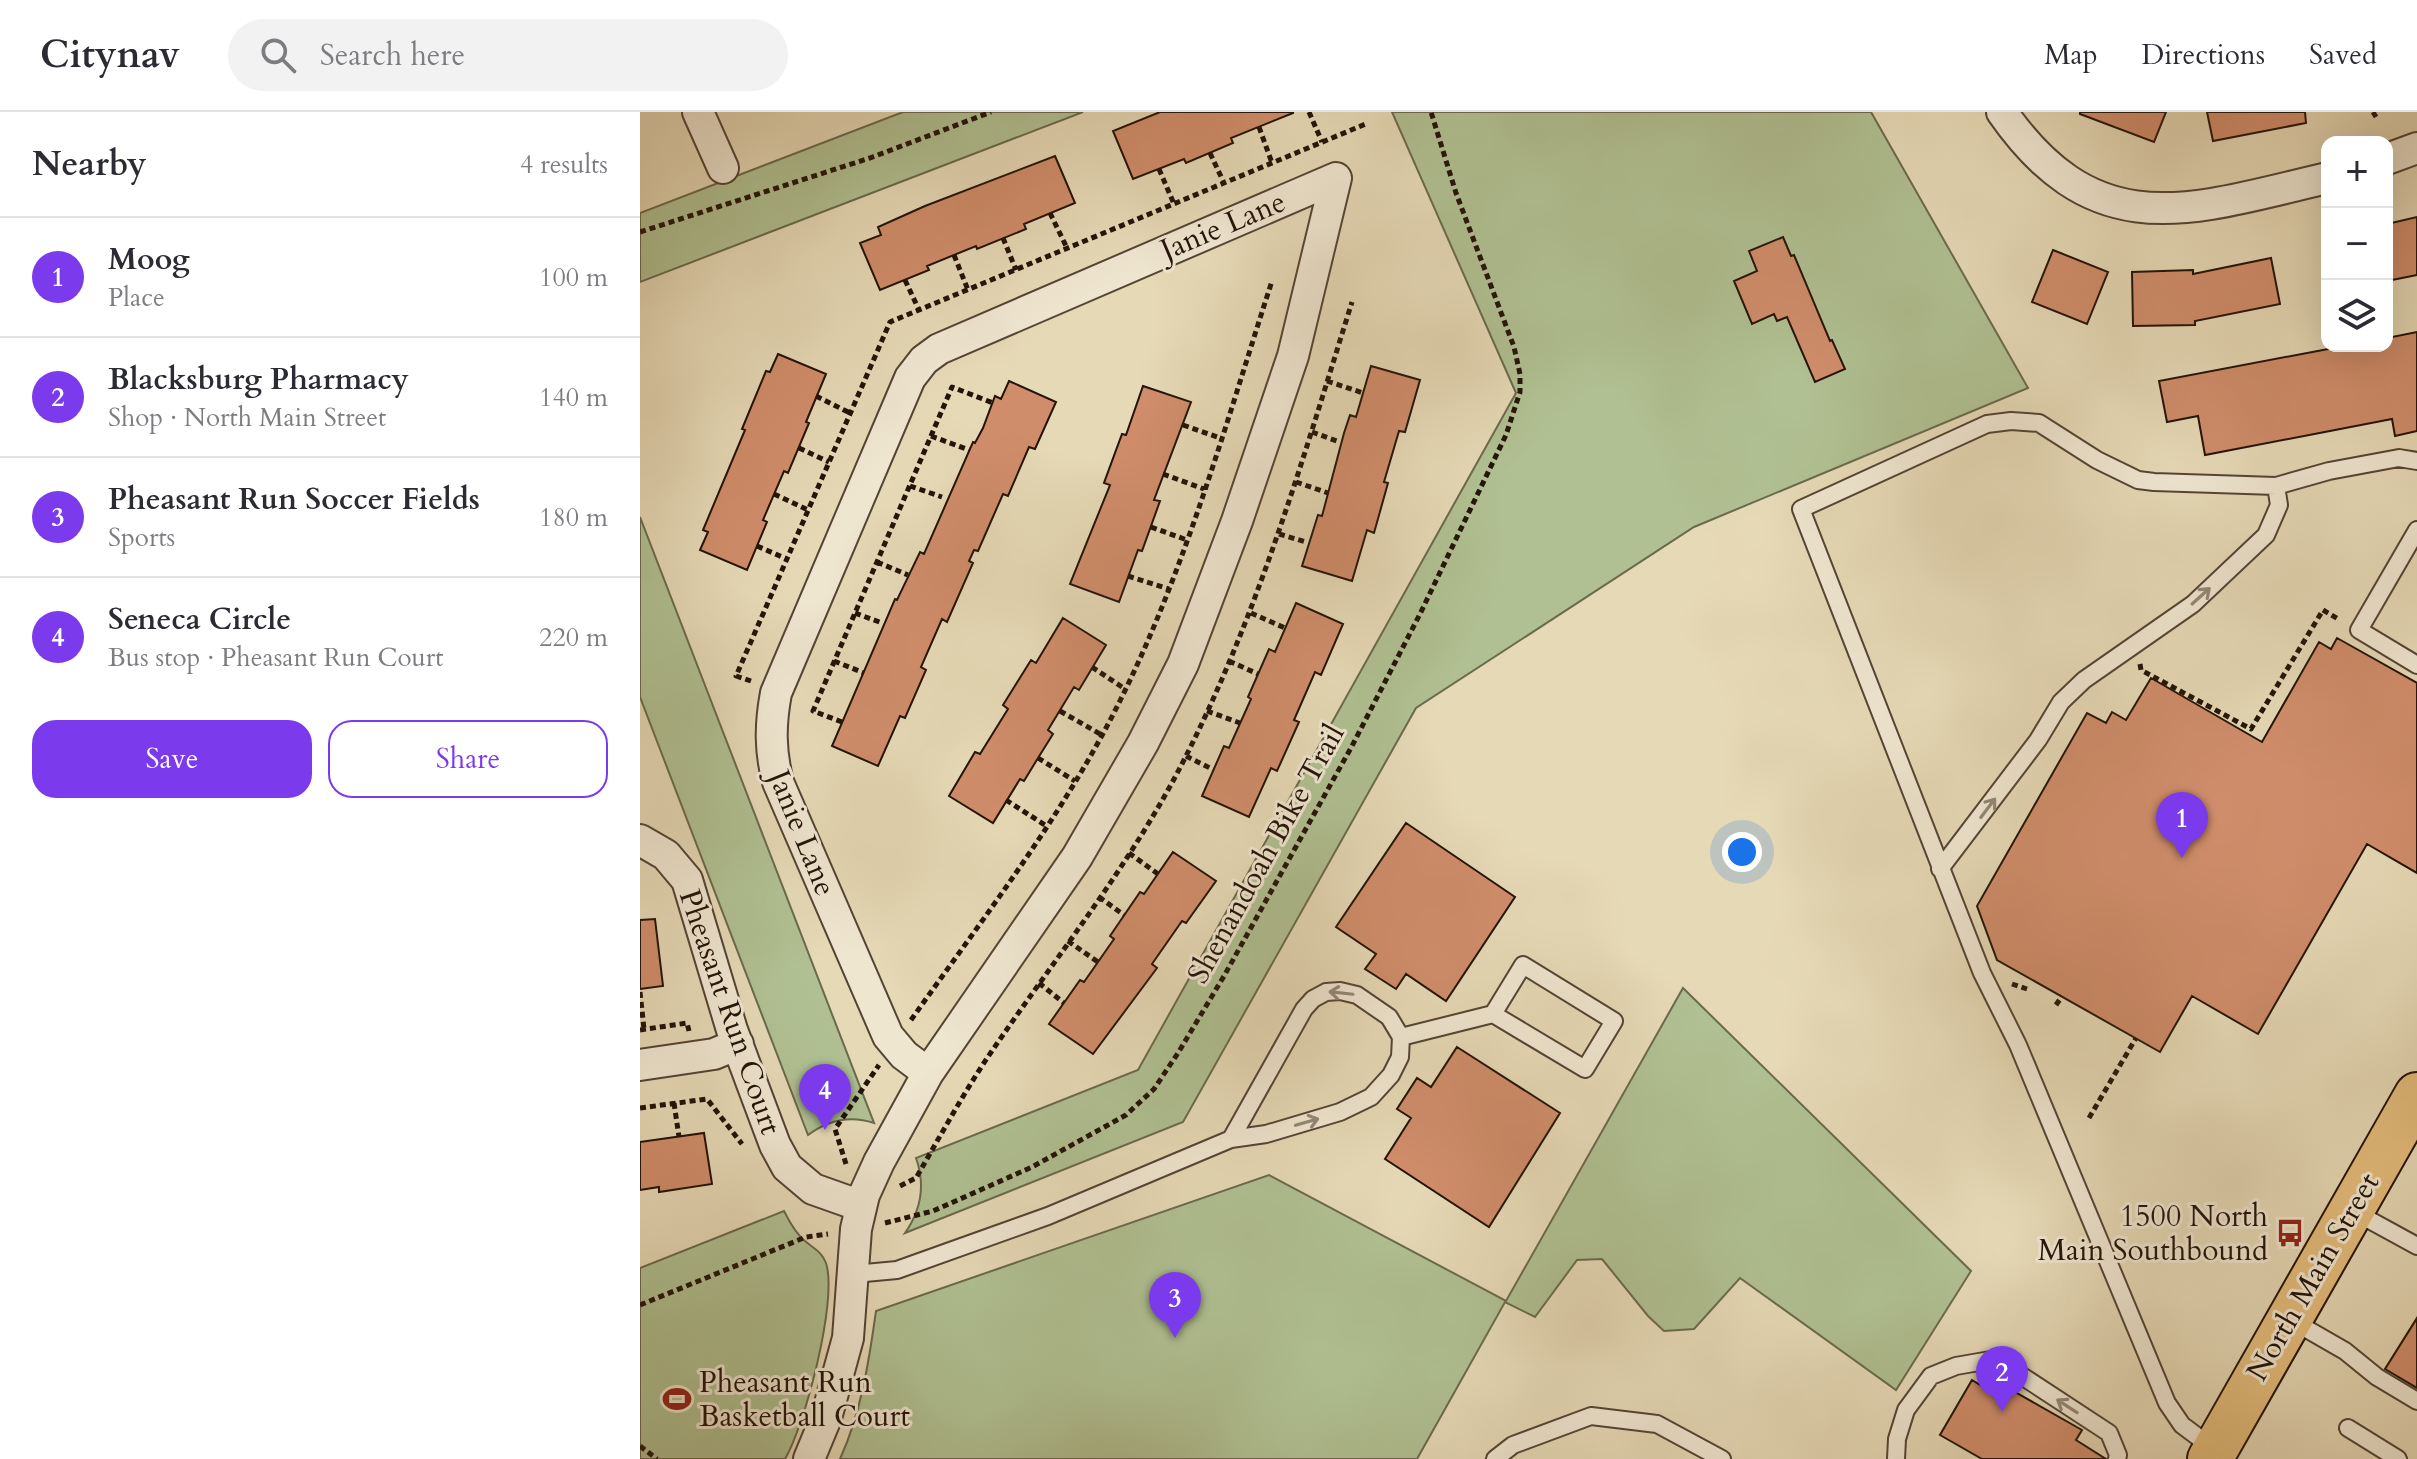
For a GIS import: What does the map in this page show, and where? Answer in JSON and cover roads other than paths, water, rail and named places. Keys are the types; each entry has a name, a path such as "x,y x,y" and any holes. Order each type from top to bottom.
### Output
{"main road":[{"name":"North Main Street","path":"2212,1454 2417,1095"}],"street":[{"path":"698,112 723,168"},
{"path":"2002,112 2021,139 2061,177 2086,192 2114,203 2154,210 2205,207 2321,179"},
{"path":"2393,157 2417,148"},
{"name":"Janie Lane","path":"809,1459 826,1418 848,1338 858,1218 879,1162 928,1073 1077,857 1129,769 1183,664 1233,535 1293,356 1336,178 939,349 924,360 910,378 776,693 770,723 771,753 778,782 888,1036 904,1055 928,1073"},
{"name":"Pheasant Run Court","path":"640,840 666,855 687,880 738,1044 775,1145 787,1167 813,1189 858,1218"},
{"path":"640,1065 705,1056 738,1044"}],"lane":[{"path":"2212,1454 2182,1425 2167,1403 2018,1045 1982,973 1801,509 1987,424 2011,421 2039,423 2097,460 2138,480 2276,486 2329,471 2399,458 2417,461"},
{"path":"1940,869 2038,740 2061,702 2084,680 2193,604 2266,535 2279,505 2276,486"},
{"path":"2417,530 2359,630 2417,665"},
{"path":"1401,1037 1493,1014 1523,965 1614,1021 1585,1069 1493,1014"},
{"path":"854,1274 897,1270 1035,1221 1231,1139 1266,1134 1340,1112 1371,1097 1391,1075 1400,1057 1401,1037 1389,1017 1357,995 1326,992 1313,999 1304,1009 1231,1139"},
{"path":"2351,1210 2417,1246"},
{"path":"2289,1319 2345,1351 2377,1377 2417,1401"},
{"path":"1896,1459 1897,1439 1906,1410 1931,1376 1956,1366 1996,1359 2109,1433 2117,1459"},
{"path":"1495,1459 1513,1445 1591,1416 1657,1424 1722,1459"},
{"path":"2348,1428 2398,1459"}],"place":[{"name":"Moog","path":"2182,858"},
{"name":"Seneca Circle","path":"825,1130"},
{"name":"1500 North Main Southbound","path":"2290,1233"},
{"name":"Pheasant Run Soccer Fields","path":"1175,1338"},
{"name":"Pheasant Run Basketball Court","path":"677,1399"},
{"name":"Blacksburg Pharmacy","path":"2002,1412"}]}
